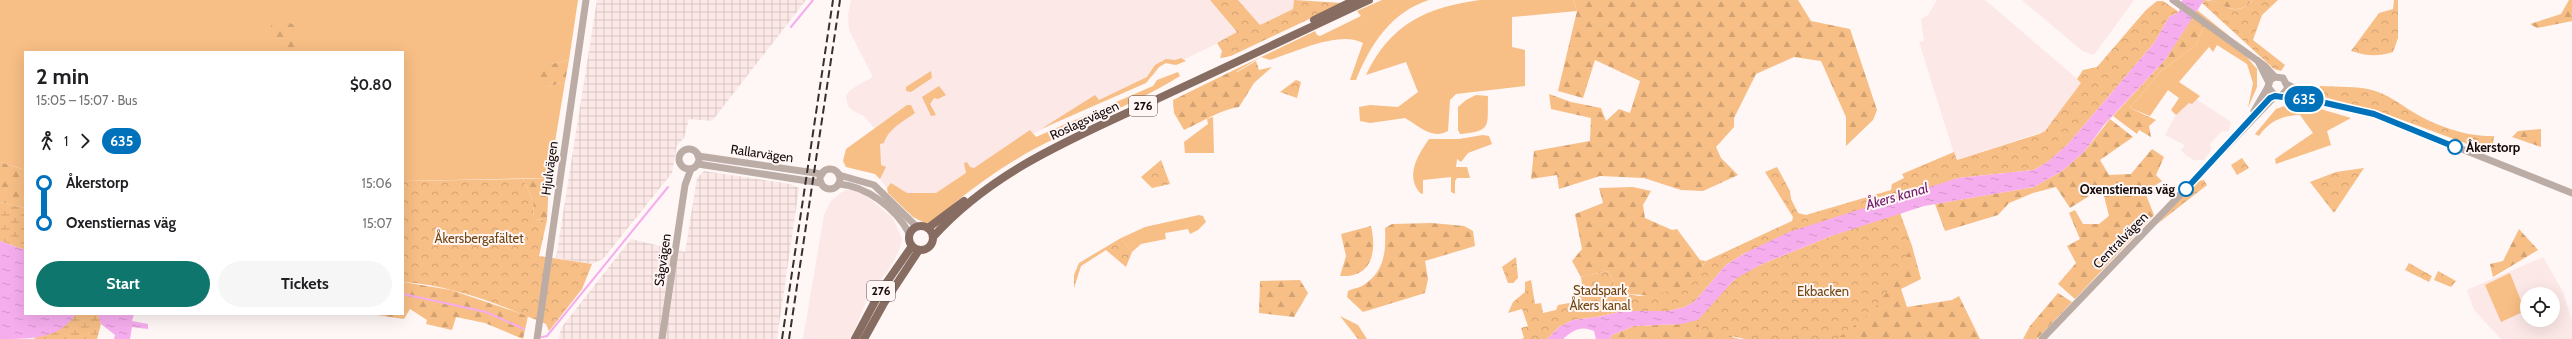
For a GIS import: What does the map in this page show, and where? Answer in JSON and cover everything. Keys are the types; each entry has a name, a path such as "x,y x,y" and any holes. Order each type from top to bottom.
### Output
{"main road":[{"name":"Roslagsvägen","path":"928,228 983,186 1028,156 1355,0"},
{"name":"Roslagsvägen","path":"933,237 964,207 988,189 1044,152 1369,0"},
{"path":"915,248 909,233 916,226 928,228 933,237"},
{"name":"276","path":"915,248 928,248 933,237"},
{"name":"276","path":"855,339 880,292 915,248"},
{"name":"276","path":"864,339 915,248"}],"street":[{"name":"Hjulvägen","path":"537,339 586,0"},
{"path":"2173,0 2208,24 2257,61 2275,77 2284,78 2288,85 2321,102"},
{"path":"2257,61 2268,85 2278,95 2321,102 2374,114 2572,193"},
{"path":"2268,85 2275,77"},
{"name":"Centralvägen","path":"2248,122 2268,85"},
{"path":"2278,95 2286,92 2288,85"},
{"name":"Centralvägen","path":"2042,339 2248,122 2278,95"},
{"path":"690,149 698,156 698,164 691,169 683,168 678,160 682,152 690,149"},
{"name":"Rallarvägen","path":"698,156 822,174"},
{"name":"Rallarvägen","path":"698,164 821,183"},
{"name":"Sågvägen","path":"683,168 685,184"},
{"name":"Sågvägen","path":"662,339 685,184 691,169"},
{"path":"909,233 879,200 860,188 839,184 831,189 825,188 821,183 822,174 832,170 839,175 874,185 916,226"},
{"path":"839,175 839,184"}],"shaded area":[{"path":"597,0 806,0 712,121 689,119 684,138 677,145 672,173 603,259 592,264 556,258"},
{"path":"851,0 1210,0 1238,33 1173,65 1166,63 1159,67 1153,76 1020,140 913,211 887,188 873,170 875,129 864,116 853,111 848,106 846,96 850,90 873,77 849,30 848,15"},
{"path":"1238,0 1294,0 1293,9 1260,25"},
{"path":"1937,0 1985,0 2082,83 2045,131 1956,160 1919,42 1924,41 1921,19 1928,15"},
{"path":"2022,0 2134,0 2094,55 2082,51"},
{"path":"2196,99 2231,122 2229,131 2222,131 2210,144 2211,150 2204,160 2194,160 2187,156 2181,150 2185,145 2165,135 2176,115 2189,103 2192,104"},
{"path":"704,171 790,184 799,188 777,339 559,339 561,328 631,239 685,252 697,178"},
{"path":"850,189 865,195 893,218 902,239 898,253 889,269 870,292 851,339 803,339 824,215 831,201 842,192"},
{"path":"2543,257 2563,292 2572,320 2572,339 2501,339 2474,310 2467,290"}],"green space":[{"path":"0,0 578,0 569,60 551,64 547,87 565,82 549,178 404,181 404,51 24,51 24,170 0,162"},
{"path":"1210,0 1238,0 1260,25 1293,9 1294,0 1343,3 1231,56 1220,58 1222,51 1217,43 1237,32"},
{"path":"1382,0 1429,0 1416,5 1393,21 1375,42 1356,80 1350,80 1363,43 1353,40 1342,39 1317,44 1270,60 1261,57 1315,31 1317,35 1320,36 1361,16 1357,11"},
{"path":"1480,0 1573,0 1577,11 1512,17 1512,47 1525,50 1525,86 1456,94 1450,100 1448,131 1436,134 1431,133 1405,118 1370,123 1360,121 1359,107 1370,105 1398,107 1418,92 1406,62 1366,75 1386,43 1412,21 1427,13 1461,3"},
{"path":"1573,0 1798,0 1811,21 1850,29 1877,110 1873,120 1846,146 1846,117 1821,61 1794,57 1756,74 1734,118 1734,127 1716,147 1721,158 1738,175 1703,191 1681,190 1644,178 1600,176 1559,189 1557,175 1531,179 1534,151 1590,141 1591,118 1551,109 1549,94 1571,102 1601,108 1606,121 1619,109 1630,113 1640,81 1595,60 1583,98 1558,91 1577,11"},
{"path":"2204,0 2218,3 2228,8 2239,9 2246,6 2253,0 2278,0 2262,15 2253,40 2285,65 2281,71 2274,69 2202,3"},
{"path":"2209,0 2253,0 2241,8 2231,9"},
{"path":"2394,0 2398,0 2398,38 2393,52 2382,55 2372,55 2351,51 2379,13 2393,9"},
{"path":"2569,0 2572,0 2572,21 2537,28 2530,24 2561,14"},
{"name":"Stadspark Åkers kanal","path":"2157,1 2163,1 2179,12 2169,17 2154,43 2068,144 2049,161 2034,170 1958,178 1745,253 1726,265 1695,301 1685,307 1669,311 1624,311 1597,317 1573,320 1559,327 1547,339 1521,339 1524,338 1521,328 1528,326 1522,309 1508,313 1513,302 1525,292 1525,282 1531,280 1535,304 1541,303 1543,313 1556,310 1558,305 1575,302 1574,294 1583,292 1581,277 1608,271 1618,292 1639,296 1676,291 1692,282 1706,261 1792,221 1793,217 1765,172 1777,167 1790,191 1791,199 1798,213 1806,215 1891,190 1892,184 1904,178 1902,174 1954,152 1957,160 2045,131 2081,83 2077,79 2083,70 2097,67 2146,10"},
{"path":"2197,10 2207,18 2196,45 2161,71 2130,108 2156,120 2149,126 2151,137 2139,130 2137,134 2113,116 2165,60"},
{"path":"2207,18 2228,35 2257,69 2257,87 2248,108 2253,83 2247,64 2217,45 2213,52 2209,47 2179,82 2200,96 2192,104 2189,103 2176,115 2171,110 2179,98 2168,90 2150,116 2130,108 2161,71 2196,45"},
{"path":"286,21 296,26 294,51 273,51 271,25"},
{"path":"1261,57 1236,72 1234,70"},
{"path":"1181,58 1186,61 1176,65 1166,63 1159,67 1146,83 1041,129 1095,95 1099,100 1147,77 1155,65 1166,59 1175,60"},
{"path":"569,60 565,82 547,87 538,83 538,72 551,64"},
{"path":"1256,61 1259,70 1272,67 1254,83 1239,107 1218,113 1184,130 1174,113 1173,100 1234,70 1237,72"},
{"path":"931,71 932,78 911,92 906,91 906,87"},
{"path":"1178,72 1180,76 1160,88 1056,138 1000,169 958,200 940,217 932,222 927,224 913,217 888,193 887,188 891,183 907,193 936,193 966,173 964,163 967,162 970,167 974,168 1030,130 1036,137 1153,86 1157,80"},
{"path":"1296,80 1301,82 1297,98 1280,92"},
{"path":"939,86 946,95 938,99 934,98 930,104 936,115 931,116 922,97"},
{"path":"2320,86 2353,87 2372,90 2388,97 2432,122 2452,130 2473,135 2494,136 2492,153 2386,114 2317,95"},
{"path":"1476,95 1488,96 1488,114 1486,125 1483,129 1478,131 1460,134 1458,130 1458,107 1466,100"},
{"path":"2293,103 2307,105 2351,118 2327,131 2331,145 2276,164 2275,159 2313,133 2300,115 2294,115 2277,120 2267,126 2259,136 2255,134 2276,109"},
{"path":"907,105 911,105 915,113 893,129 884,143 880,144 881,165 886,167 880,179 875,174 846,167 843,161 846,149"},
{"path":"1213,117 1214,153 1185,153 1184,142 1208,124 1207,119"},
{"path":"2110,119 2133,137 2100,160 2109,175 2131,174 2152,149 2164,157 2156,175 2162,181 2145,192 2154,215 2075,299 2058,284 2076,263 2067,246 2080,239 2069,213 2075,210 2083,224 2099,224 2109,216 2102,188 2070,208 2056,187 2033,193 2009,203 1998,215 1945,231 1935,204 2034,187 2062,171 2084,152"},
{"path":"2541,129 2541,147 2512,137 2518,131"},
{"path":"1483,135 1489,136 1492,144 1468,153 1461,162 1457,159 1456,167 1467,167 1470,178 1457,178 1455,181 1455,194 1451,192 1451,177 1423,180 1423,194 1420,193 1416,186 1413,172 1417,158 1429,139 1459,139"},
{"path":"2242,158 2249,168 2237,175 2231,165"},
{"path":"1161,160 1170,184 1152,188 1141,177"},
{"path":"0,162 24,170 24,208 0,202"},
{"path":"2364,168 2334,213 2310,182 2336,172"},
{"path":"549,178 547,220 534,219 533,200 523,179"},
{"name":"Åkersbergafältet","path":"523,179 533,200 534,219 547,220 539,256 592,264 582,289 549,331 546,324 476,297 440,287 404,282 404,181"},
{"path":"2204,180 2207,185 2156,225 2198,181"},
{"path":"1633,187 1651,191 1643,205 1645,218 1672,230 1677,229 1700,260 1706,261 1694,280 1685,287 1667,294 1656,295 1636,295 1618,292 1608,271 1581,277 1572,261 1582,249 1575,214 1603,203 1599,188"},
{"path":"0,202 24,208 24,250 0,241"},
{"name":"Ekbacken","path":"1900,213 1912,246 1889,289 1872,312 1837,339 1745,339 1700,329 1695,316 1738,277 1760,265 1831,236"},
{"path":"1199,215 1203,216 1206,222 1198,230 1190,234 1188,229 1165,233 1166,239 1141,244 1132,252 1121,238 1145,227"},
{"path":"1432,223 1464,226 1473,231 1475,246 1425,261 1428,279 1425,293 1363,312 1347,297 1348,291 1363,285 1372,279 1377,273 1383,259 1385,228 1392,224"},
{"path":"1371,226 1373,245 1370,262 1359,273 1340,276 1346,256 1341,234"},
{"path":"2519,229 2538,250 2493,277 2490,264 2503,261"},
{"path":"1121,238 1132,252 1126,267 1106,250 1081,266 1074,288 1074,275 1079,263"},
{"path":"1894,241 1912,246 1921,279 1901,289 1907,307 1952,300 1959,296 1980,339 1833,339"},
{"path":"1516,257 1518,278 1513,283 1508,283 1502,267"},
{"path":"2409,263 2432,276 2429,282 2405,270"},
{"path":"1753,269 1739,320 1732,337 1740,339 1610,339 1612,335 1634,326 1681,324 1719,299 1735,279"},
{"path":"2438,271 2456,281 2451,287 2434,280"},
{"path":"2510,273 2520,298 2520,313 2501,322 2485,285"},
{"path":"1300,280 1308,293 1294,317 1259,313 1260,281"},
{"path":"404,282 451,290 528,316 523,339 485,323 456,317 452,330 426,324 427,320 410,309 404,319 377,315 404,315"},
{"path":"2058,293 2072,302 2037,339 2023,339 2030,326"},
{"path":"58,315 98,315 101,324 97,339 34,339"},
{"path":"1340,316 1358,325 1367,339 1358,339"}],"water":[{"path":"2182,0 2204,0 2165,60 2104,125 2084,152 2062,171 2034,187 1924,206 1831,236 1760,265 1735,279 1698,320 1681,324 1634,326 1612,335 1610,339 1596,339 1594,331 1585,328 1577,329 1563,339 1547,339 1559,327 1573,320 1597,317 1624,311 1669,311 1685,307 1695,301 1726,265 1745,253 1789,232 1958,178 2034,170 2049,161 2068,144 2154,43 2169,17 2179,12"},
{"path":"0,241 24,250 24,315 75,315 61,328 44,336 23,339 0,339"},
{"path":"98,315 134,315 132,321 148,324 148,329 132,327 130,339 114,339 115,335 101,324"}],"waterway":[{"path":"791,27 813,0"},
{"path":"542,337 547,336 668,187"},
{"path":"404,294 486,312 524,329"}],"railway":[{"path":"782,339 833,0"},
{"path":"789,339 840,0"}],"bus line":[{"name":"635","path":"2186,189 2270,98 2275,96 2282,95 2321,102 2374,114 2455,147"}],"place":[{"name":"Åkerstorp","path":"2455,147"},
{"name":"Oxenstiernas väg","path":"2186,189"}],"water label":[{"name":"Åkers kanal","path":"1897,196"}]}
